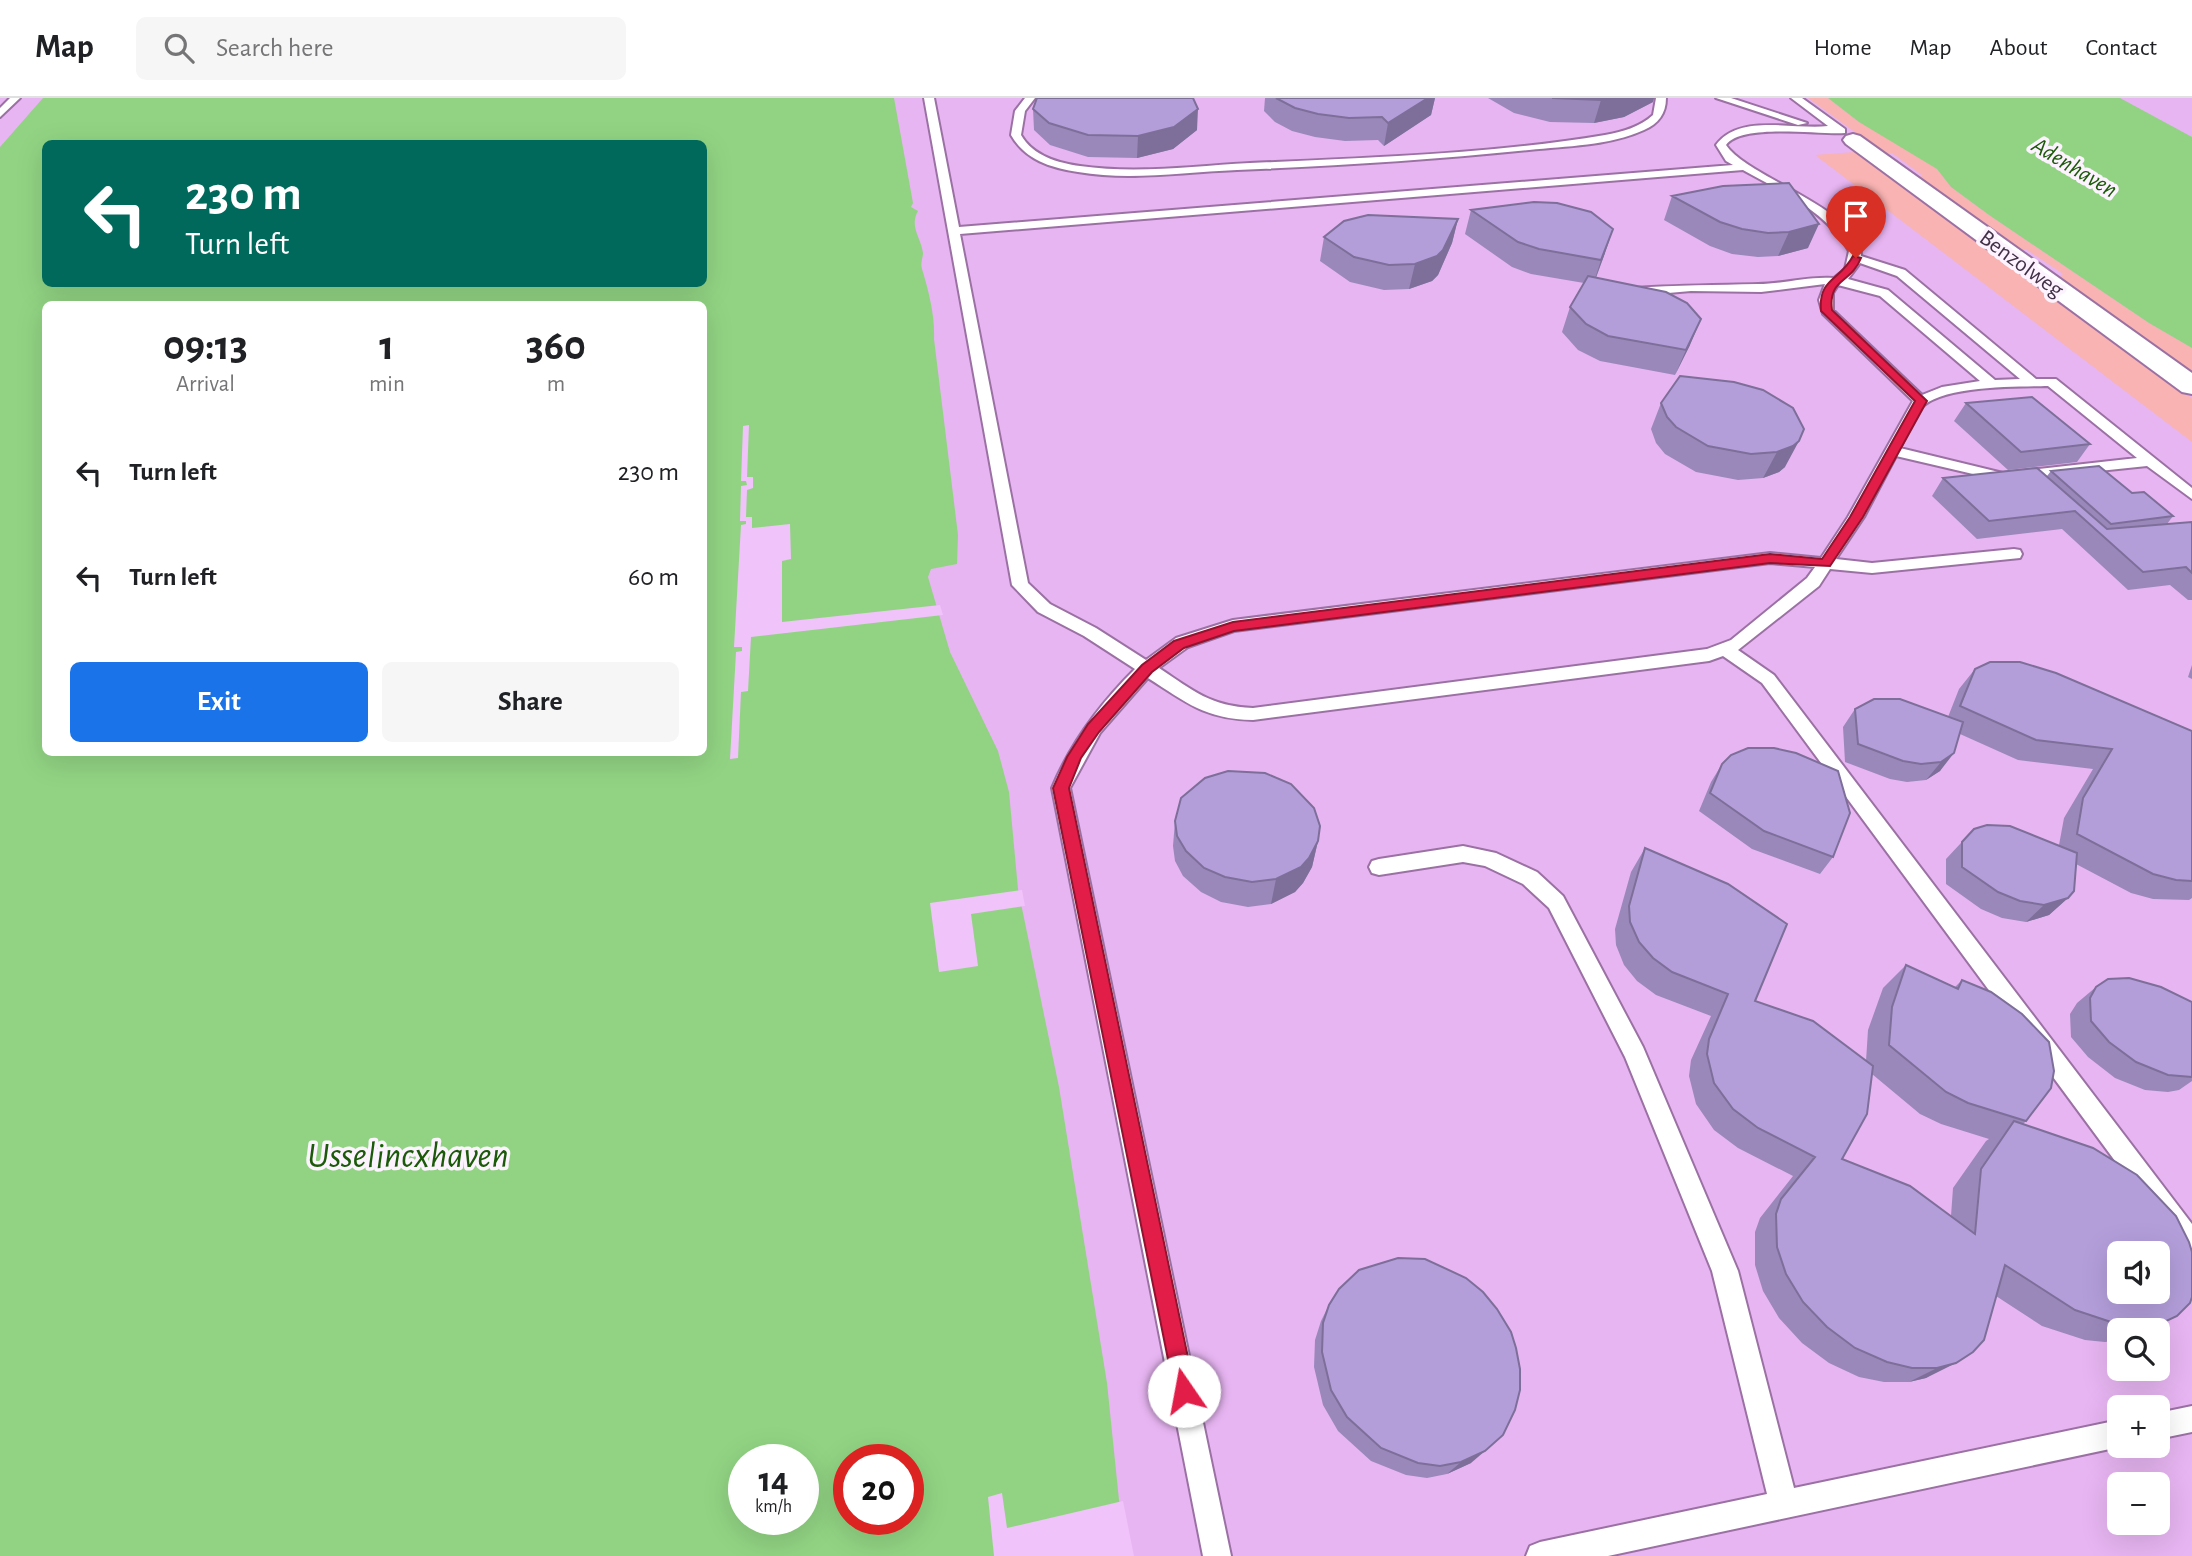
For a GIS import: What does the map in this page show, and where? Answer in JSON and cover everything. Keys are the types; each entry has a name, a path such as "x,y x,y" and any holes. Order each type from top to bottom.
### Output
{"street":[{"name":"Benzolweg","path":"1845,134 2192,386"}],"lane":[{"path":"0,114 15,98"},
{"path":"929,98 1020,585 1044,608 1090,632 1203,705 1226,713 1239,715 1690,657 1726,650 1813,582 1856,517 1921,401 1954,388 2051,382 2192,495"},
{"path":"1030,98 1020,111 1016,135 1024,148 1033,154 1076,169 1139,172 1379,162 1605,138 1652,122 1661,110 1661,98"},
{"path":"1721,98 1845,134"},
{"path":"1796,98 1845,134"},
{"path":"1823,129 1757,129 1735,133 1723,141 1722,150 1745,167 1789,192 1835,224 1850,239 1855,247 1856,258 1852,268 1835,280 1825,296 1826,311 1921,401"},
{"path":"955,231 1745,167"},
{"path":"1856,258 1901,273 2033,383"},
{"path":"1617,294 1691,287 1761,288 1802,280 1835,280 1884,293 1994,386"},
{"path":"1892,451 2003,477 2150,461"},
{"path":"2025,474 2044,491"},
{"path":"1217,1556 1061,788 1083,742 1147,668 1179,644 1233,626 1770,558 1872,568 2014,554"},
{"path":"1726,650 1768,679 2192,1244"},
{"path":"1379,867 1463,854 1489,859 1530,878 1556,902 1635,1054 1725,1271 1784,1505"},
{"path":"2170,1424 2192,1419"},
{"path":"1540,1556 2107,1437"}],"shaded area":[{"path":"0,98 2192,98 2192,1556 0,1556"},
{"path":"1808,98 1828,98 1859,122 1901,145 1937,169 1951,187 1989,215 2149,323 2192,348 2192,374 2060,280 2065,280 2060,276 2063,274 2027,250 2019,250 1917,177 1923,176 1892,153 1885,154"},
{"path":"1855,152 2192,398 2192,442 1815,155"}],"water":[{"name":"Usselincxhaven","path":"43,98 894,98 913,203 911,207 918,211 915,227 922,247 921,267 932,313 958,535 957,564 931,569 928,577 950,652 998,751 1009,792 1018,889 1059,1087 1107,1383 1119,1500 1130,1556 0,1556 0,147"},
{"name":"Adenhaven","path":"1828,98 2120,98 2192,137 2192,348 2149,323 1989,215 1951,187 1937,169 1859,122"}],"pier":[{"path":"749,425 747,477 753,477 753,488 747,490 746,517 752,517 752,528 790,524 791,559 782,561 782,622 940,605 943,615 751,637 748,691 741,692 738,758 730,759 736,652 742,651 742,647 734,647 741,525 746,524 746,521 740,521 741,486 747,485 746,481 741,481 743,426"},
{"path":"1022,890 1025,906 971,914 978,966 939,972 930,903"},
{"path":"1002,1493 1007,1528 1123,1501 1134,1556 994,1556 988,1497"}],"building":[{"path":"1037,98 1193,98 1198,109 1174,127 1138,136 1088,135 1049,123 1033,109"},
{"path":"1276,98 1428,98 1388,123 1382,117 1349,118 1318,114 1295,108"},
{"path":"1552,98 1612,98 1601,100"},
{"path":"1789,183 1819,224 1789,232 1768,233 1742,229 1720,222 1672,196 1723,186"},
{"path":"1534,202 1557,203 1591,212 1613,229 1601,260 1539,249 1518,242 1471,210"},
{"path":"1368,215 1458,219 1443,250 1437,256 1415,264 1389,265 1354,257 1324,237 1344,221"},
{"path":"1588,276 1666,292 1687,303 1701,319 1686,350 1608,336 1586,324 1570,307"},
{"path":"1680,376 1734,382 1763,390 1793,408 1804,429 1799,441 1777,452 1751,454 1708,446 1676,427 1667,417 1661,403"},
{"path":"2032,397 2090,444 2021,452 1966,403"},
{"path":"2099,466 2132,493 2144,492 2173,516 2111,524 2051,471"},
{"path":"2037,468 2107,529 2192,522 2192,573 2186,567 2143,572 2075,511 1989,521 1943,478"},
{"path":"1990,662 2020,662 2056,673 2192,731 2192,881 2153,874 2077,834 2083,798 2112,749 2036,740 1960,706 1975,669"},
{"path":"1874,699 1900,699 1963,722 1954,753 1941,762 1921,764 1903,761 1858,744 1855,709"},
{"path":"1748,748 1774,748 1796,753 1838,771 1850,813 1833,857 1764,831 1710,793 1722,764 1731,755"},
{"path":"1228,771 1265,773 1291,784 1314,808 1320,826 1318,841 1301,867 1276,879 1252,882 1225,877 1204,868 1186,851 1177,836 1175,821 1181,798 1205,778"},
{"path":"1987,825 2010,826 2077,853 2074,891 2068,898 2044,905 2020,901 1998,892 1962,867 1962,842 1974,829"},
{"path":"1645,848 1728,884 1787,924 1755,1001 1813,1021 1873,1066 1867,1114 1842,1159 1910,1186 1975,1234 1981,1169 2014,1121 2093,1148 2137,1175 2176,1216 2192,1252 2190,1303 2170,1319 2107,1318 2107,1321 2075,1310 2005,1265 1984,1340 1973,1352 1956,1363 1937,1368 1912,1368 1887,1362 1855,1348 1827,1327 1803,1302 1786,1274 1777,1247 1776,1214 1781,1199 1815,1157 1758,1128 1733,1109 1714,1083 1707,1054 1709,1039 1728,994 1672,972 1653,958 1639,942 1630,922 1629,906"},
{"path":"1906,965 1958,989 1962,980 1991,992 2022,1014 2049,1042 2054,1071 2051,1088 2026,1121 1968,1103 1946,1092 1889,1045 1892,1007"},
{"path":"2129,978 2161,987 2192,1002 2192,1077 2168,1075 2136,1062 2109,1042 2091,1021 2090,998 2096,987 2108,979"},
{"path":"1398,1258 1425,1259 1466,1278 1483,1292 1497,1309 1511,1332 1516,1348 1520,1390 1515,1410 1503,1435 1485,1451 1461,1462 1440,1466 1418,1463 1381,1448 1347,1417 1331,1390 1322,1352 1323,1323 1329,1305 1339,1289 1359,1270"}],"route":[{"path":"1184,1391 1061,788 1074,757 1094,728 1147,668 1179,644 1233,626 1770,558 1826,564 1856,517 1915,407 1921,401 1826,311 1825,296 1828,287 1852,268 1856,258"}]}
